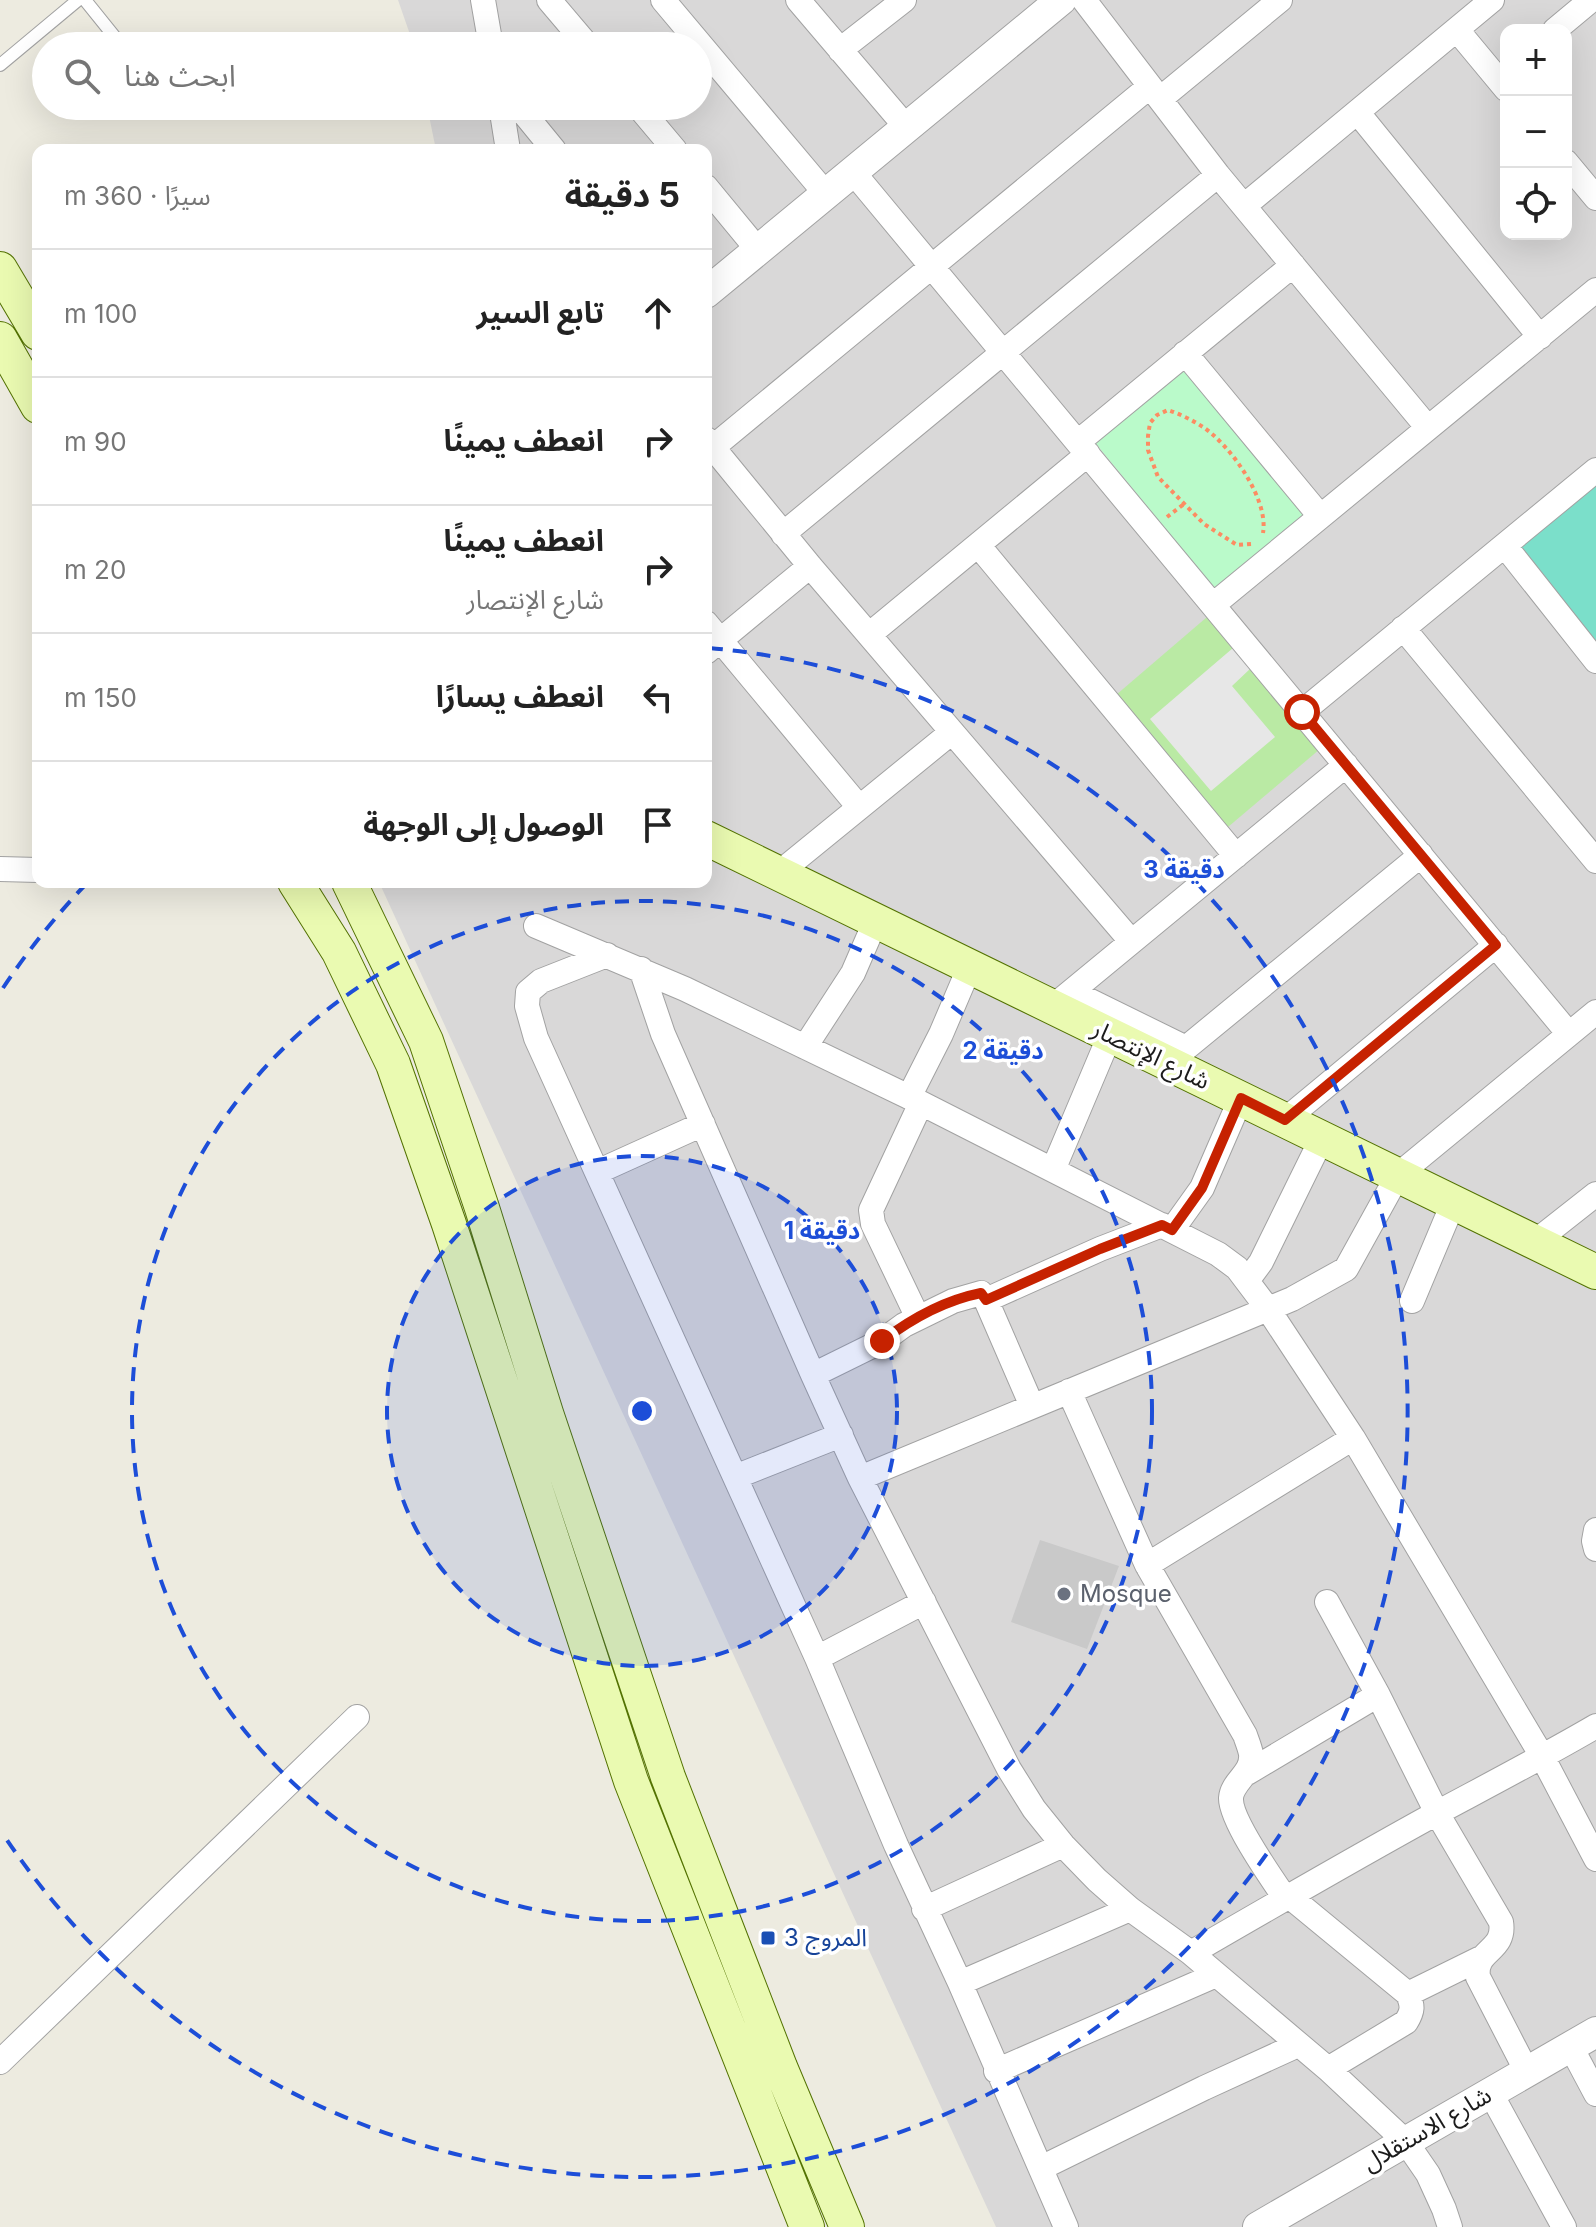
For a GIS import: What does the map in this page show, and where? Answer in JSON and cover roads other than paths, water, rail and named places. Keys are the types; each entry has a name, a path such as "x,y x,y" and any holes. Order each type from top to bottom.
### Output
{"main road":[{"path":"0,269 32,323"},
{"path":"0,339 32,395"},
{"name":"شارع الإنتصار","path":"712,841 970,966 1063,999 1110,1035 1596,1272"},
{"path":"299,888 339,952 393,1064 454,1239 631,1781 807,2227"},
{"path":"352,888 426,1041 668,1777 780,2067 847,2227"},
{"path":"365,888 371,924"}],"street":[{"path":"483,0 489,32"},
{"path":"549,0 576,32"},
{"path":"663,0 690,32"},
{"path":"798,0 907,128"},
{"path":"840,50 904,0"},
{"path":"1084,0 1218,175 1428,428"},
{"path":"712,442 1154,93 1280,0"},
{"path":"1244,206 1492,0"},
{"path":"1562,24 1591,0"},
{"path":"712,288 1054,2"},
{"path":"1457,30 1500,77"},
{"path":"712,58 826,194"},
{"path":"1358,113 1540,337"},
{"path":"503,120 507,144"},
{"path":"529,120 549,144"},
{"path":"650,120 670,144"},
{"path":"1571,168 1596,198"},
{"path":"853,172 1569,1034"},
{"path":"783,534 1218,175"},
{"path":"712,194 758,250"},
{"path":"870,634 978,545 1185,353 1293,265"},
{"path":"1213,605 1596,290"},
{"path":"1185,353 1320,516"},
{"path":"712,448 1131,941"},
{"path":"1302,712 1596,470"},
{"path":"978,545 1236,856"},
{"path":"1505,546 1596,661"},
{"path":"712,637 810,566"},
{"path":"1403,628 1596,861"},
{"path":"712,639 859,807"},
{"path":"779,873 952,732"},
{"path":"1346,765 1063,999 1186,1048 1421,855"},
{"path":"0,869 32,870"},
{"path":"805,1047 853,973 876,920"},
{"path":"536,926 641,969 915,1100 1218,1254 1237,1268 1268,1309 1353,1438 1543,1758 1596,1859"},
{"path":"1285,1120 1496,945"},
{"path":"607,955 541,981 528,992 527,1006 536,1038 817,1658 924,1909 960,1983 1066,2227"},
{"path":"918,1318 873,1224 871,1210 970,966"},
{"path":"641,969 663,1034 860,1478 1009,1769 1034,1809 1097,1880 1130,1909 1191,1953 1328,2069 1406,2142 1428,2174 1450,2227"},
{"path":"860,1478 1292,1299 1346,1269 1398,1175 1596,1012"},
{"path":"1053,1170 1110,1035"},
{"path":"986,1300 1100,1249 1167,1228 1202,1188 1241,1098"},
{"path":"597,1172 703,1124"},
{"path":"1247,1281 1261,1262 1322,1138"},
{"path":"1535,1242 1596,1194"},
{"path":"1412,1301 1454,1201"},
{"path":"813,1375 882,1341 918,1318 981,1293 1032,1406"},
{"path":"1069,1391 1147,1565 1245,1735 1252,1755 1247,1773"},
{"path":"735,1477 841,1435"},
{"path":"1147,1565 1353,1438"},
{"path":"1596,1530 1596,1549"},
{"path":"817,1658 924,1602"},
{"path":"1327,1602 1437,1813 1501,1922 1502,1932 1497,1944 1479,1959 1408,1994"},
{"path":"1328,2069 1406,2022 1413,2012 1408,1994 1287,1897 1263,1865 1230,1801 1233,1789 1247,1773 1378,1695"},
{"path":"0,2062 357,1717"},
{"path":"1191,1953 1596,1726"},
{"path":"924,1909 1063,1845"},
{"path":"960,1983 1130,1909"},
{"path":"1479,1959 1477,1967 1482,1987 1527,2072"},
{"path":"996,2071 1216,1975"},
{"path":"1583,2040 1596,2094"},
{"name":"شارع الاستقلال","path":"1258,2227 1583,2040"},
{"path":"1041,2168 1298,2045"},
{"path":"1490,2092 1564,2227"}],"lane":[{"path":"40,32 78,0"},
{"path":"85,0 111,32"},
{"path":"0,65 32,38"}],"place":[{"name":"Mosque","path":"1064,1594"},
{"name":"المروج 3","path":"768,1938"}]}
